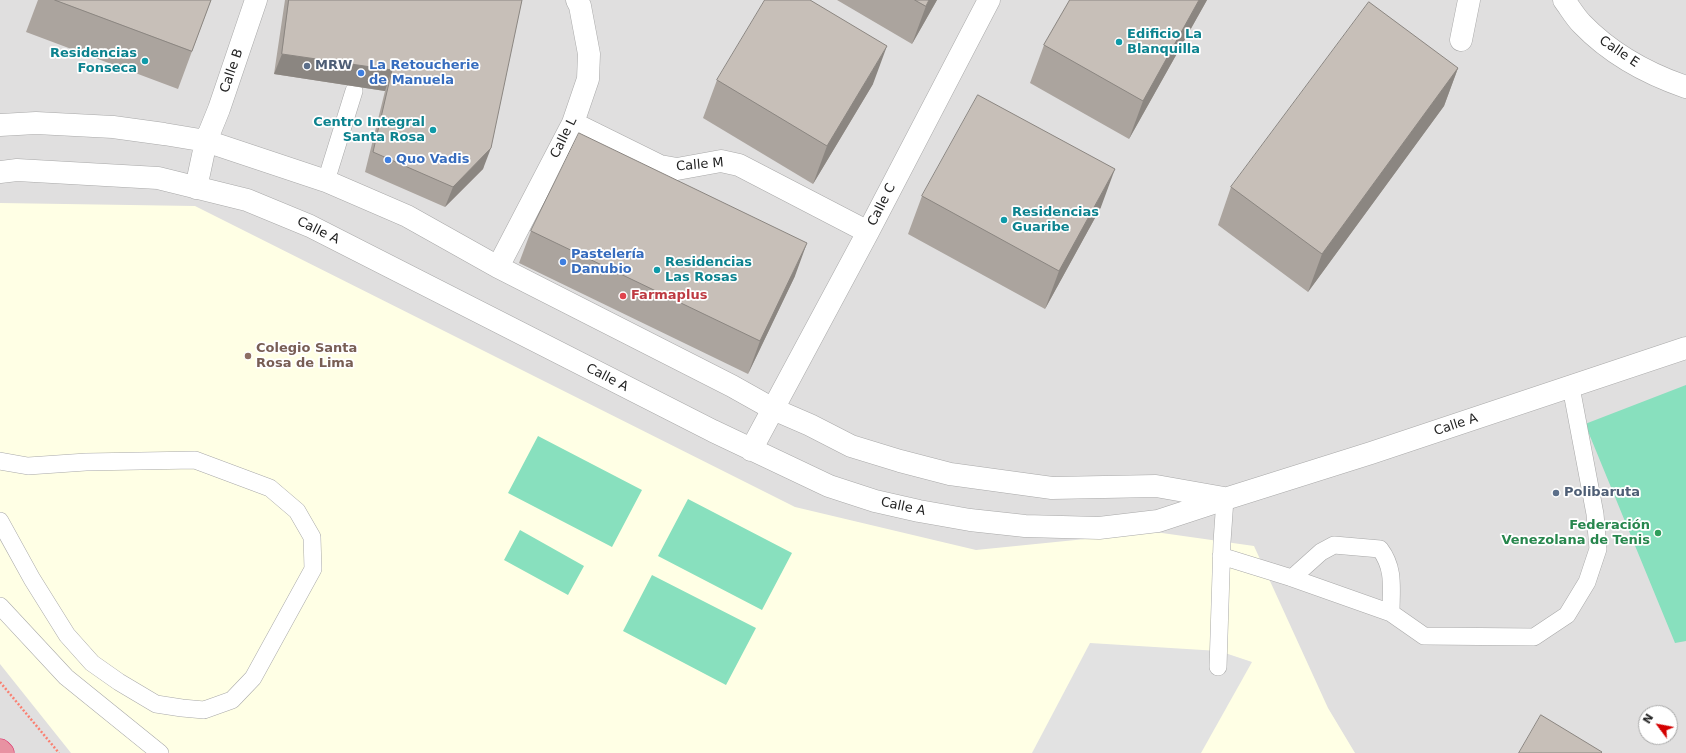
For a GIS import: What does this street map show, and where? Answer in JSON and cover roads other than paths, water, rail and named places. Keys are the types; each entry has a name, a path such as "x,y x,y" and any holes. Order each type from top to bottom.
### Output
{"highway":[{"path":"0,750 3,753"}],"street":[{"name":"Calle B","path":"196,188 206,141 219,109 256,0"},
{"name":"Calle L","path":"498,267 573,122 588,79 589,54 580,6 577,0"},
{"name":"Calle C","path":"751,450 868,232 989,0"},
{"path":"1461,40 1469,0"},
{"name":"Calle E","path":"1564,0 1582,24 1617,54 1664,80 1686,87"},
{"name":"Calle M","path":"573,122 660,166 677,169 721,162 739,165 868,232"},
{"name":"Calle A","path":"0,125 36,123 113,127 206,141 326,180 407,216 498,267 732,386 773,409 810,425 851,446 900,461 950,474 1052,488 1156,486 1225,498"},
{"name":"Calle A","path":"0,172 25,171 158,178 247,200 310,226 751,450 829,486 875,501 970,520 1017,525 1099,528 1158,521 1225,498 1371,454 1686,348"}],"lane":[{"path":"326,180 354,91"},
{"path":"1221,556 1292,578 1391,613 1424,636 1534,637 1567,615 1587,582 1598,549 1595,514 1570,387"},
{"path":"0,461 28,466 86,462 195,460 270,488 297,511 312,537 312,569 253,678 232,700 204,710 156,704 92,664 67,635 32,579 0,521"},
{"path":"1218,667 1221,556 1225,498"},
{"path":"1292,578 1321,552 1334,545 1380,549 1387,558 1391,568 1391,613"},
{"path":"0,606 66,677 160,753"},
{"path":"66,677 92,664"}],"place":[{"name":"Edificio La Blanquilla","path":"1119,42"},
{"name":"Residencias Fonseca","path":"145,61"},
{"name":"MRW","path":"307,66"},
{"name":"La Retoucherie de Manuela","path":"361,73"},
{"name":"Centro Integral Santa Rosa","path":"433,130"},
{"name":"Quo Vadis","path":"388,160"},
{"name":"Residencias Guaribe","path":"1004,220"},
{"name":"Pastelería Danubio","path":"563,262"},
{"name":"Residencias Las Rosas","path":"657,270"},
{"name":"Farmaplus","path":"623,296"},
{"name":"Colegio Santa Rosa de Lima","path":"248,356"},
{"name":"Polibaruta","path":"1556,493"},
{"name":"Federación Venezolana de Tenis","path":"1658,533"}]}
